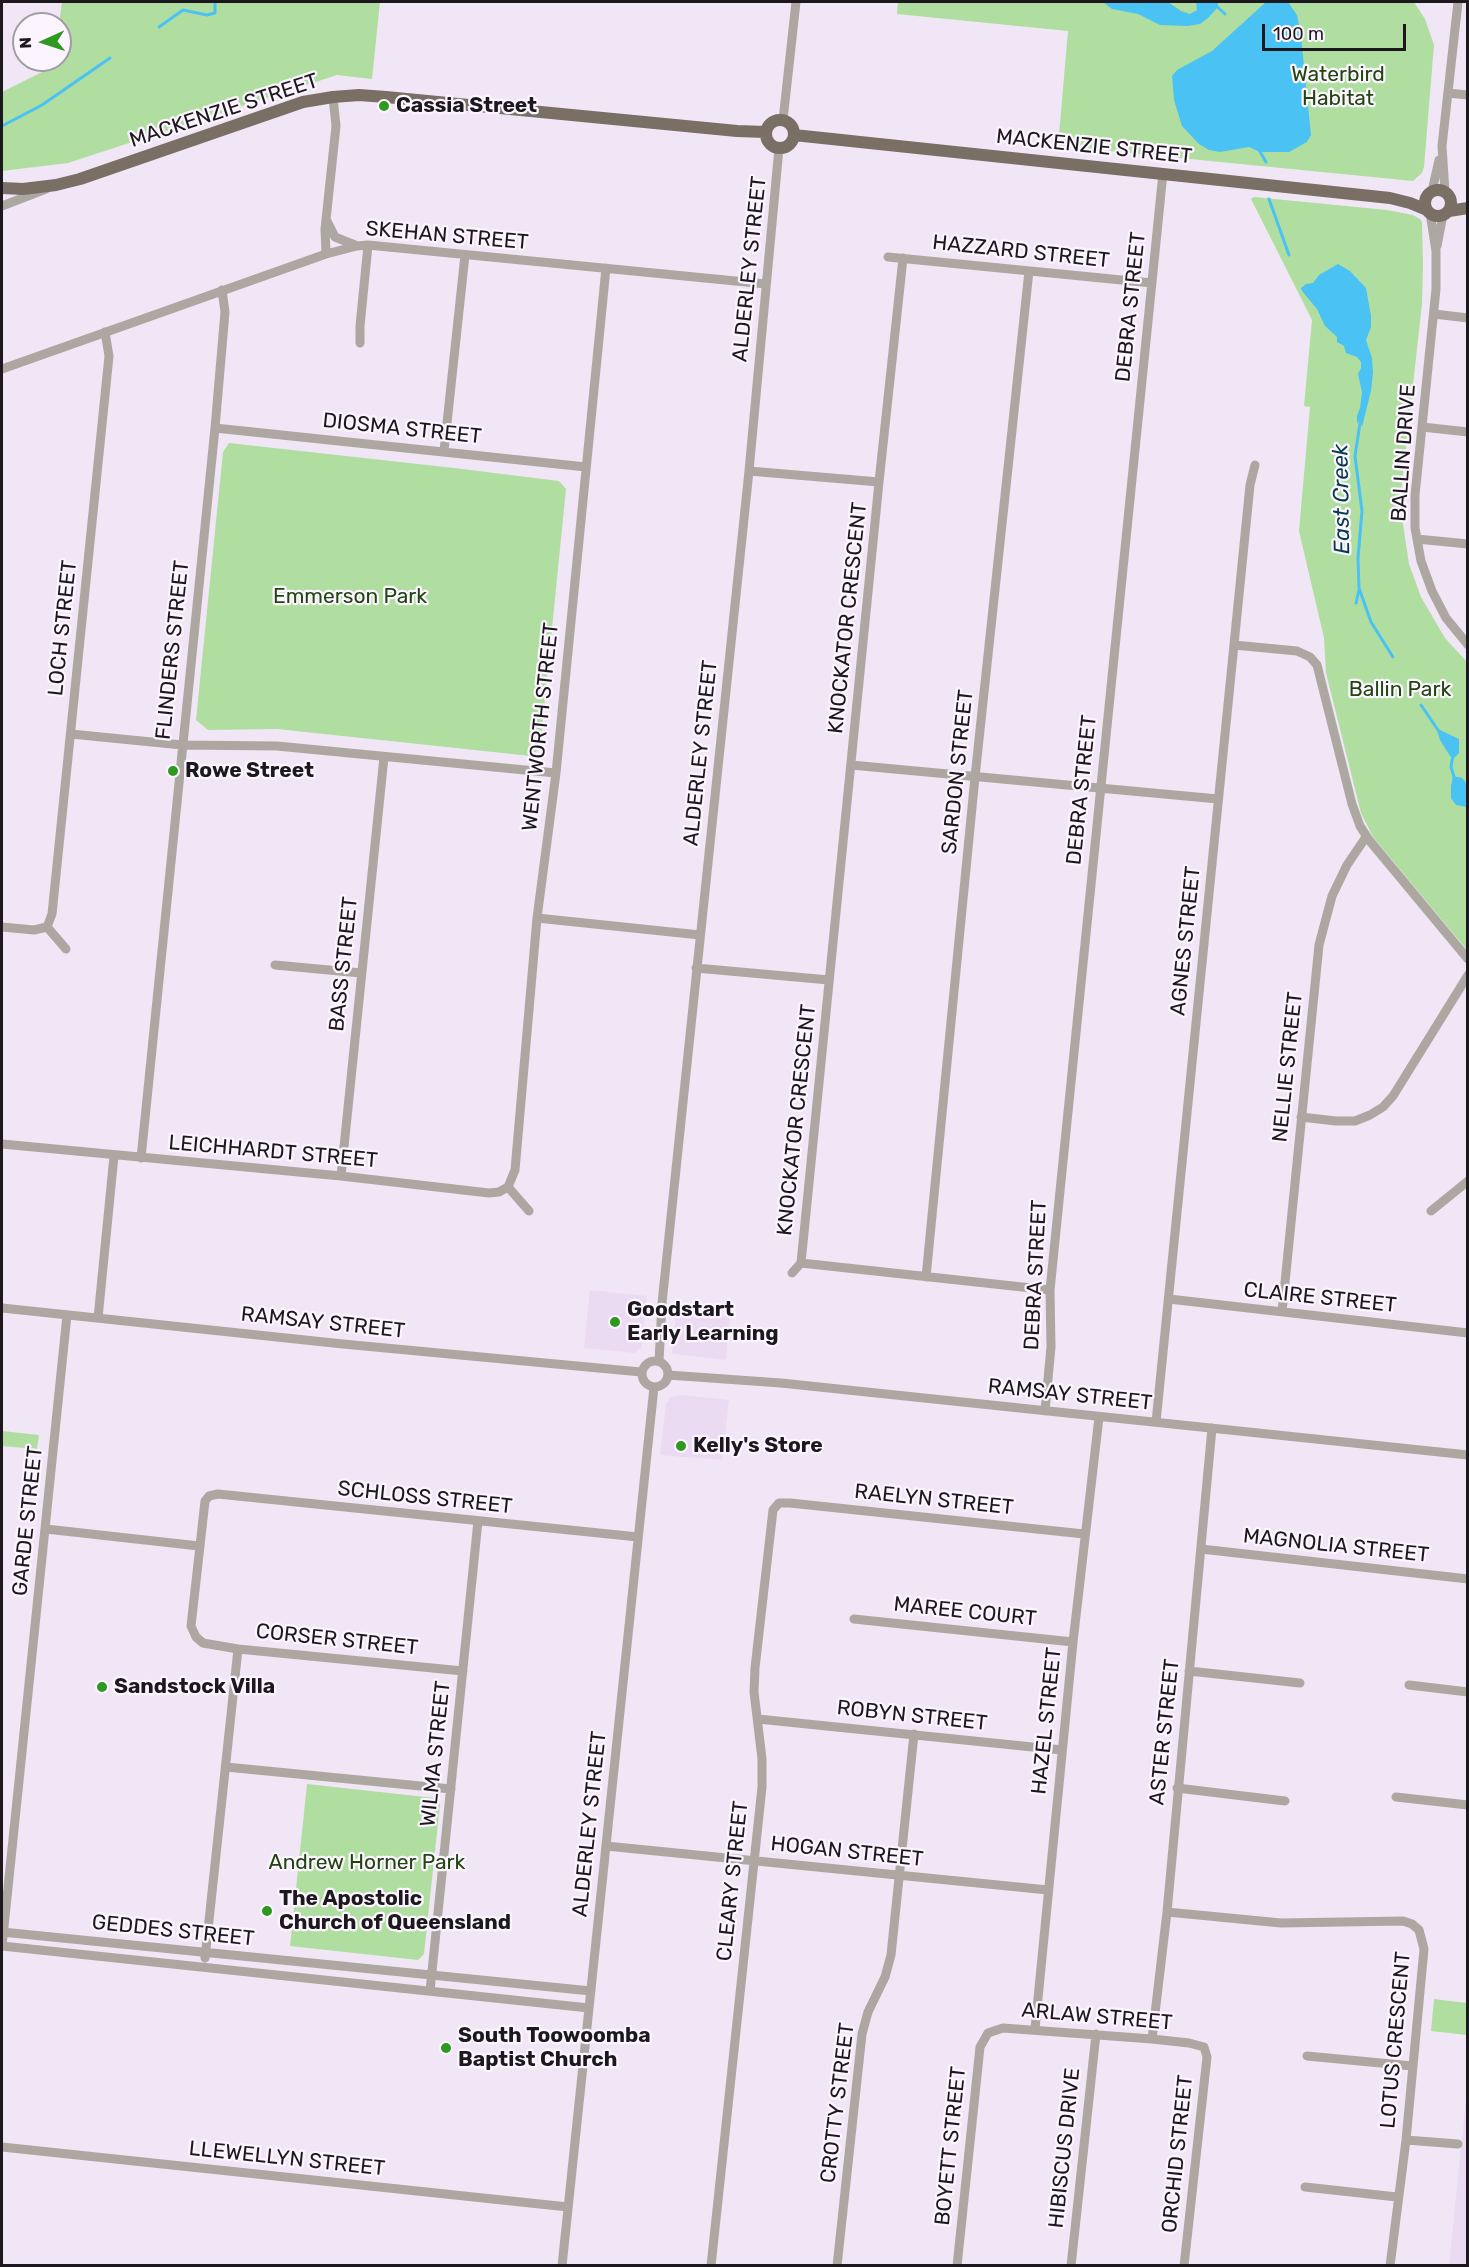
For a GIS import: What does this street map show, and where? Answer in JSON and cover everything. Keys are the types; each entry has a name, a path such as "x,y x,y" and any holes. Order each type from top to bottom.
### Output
{"main road":[{"name":"MACKENZIE STREET","path":"2,188 23,189 56,185 303,102 333,97 386,97 766,132"},
{"path":"783,120 792,125 794,135 789,146 780,148 770,144 766,132 771,123 783,120"},
{"name":"MACKENZIE STREET","path":"794,135 1390,198 1429,212"},
{"path":"1467,203 1439,189 1429,193 1425,203 1429,212 1436,216 1467,208"},
{"name":"MACKENZIE STREET","path":"1390,198 1429,193"},
{"path":"1446,213 1452,204 1448,194"}],"street":[{"path":"783,120 796,2"},
{"path":"1429,193 1442,146 1458,2"},
{"path":"1448,93 1467,95"},
{"path":"326,254 326,219 336,126 333,97"},
{"path":"1442,146 1448,194"},
{"name":"ALDERLEY STREET","path":"659,1361 660,1324 749,471 780,148"},
{"name":"DEBRA STREET","path":"1045,1411 1051,1347 1050,1290 1163,173"},
{"name":"MACKENZIE STREET","path":"2,206 56,185"},
{"name":"BALLIN DRIVE","path":"1429,212 1436,251 1434,314 1415,495 1417,539 1421,561 1432,591 1446,618 1467,645"},
{"name":"BALLIN DRIVE","path":"1436,251 1446,213"},
{"path":"326,219 335,237 357,246"},
{"path":"360,343 368,245"},
{"name":"SKEHAN STREET","path":"2,369 222,290 326,254 357,246 368,245 766,284"},
{"path":"444,452 465,255"},
{"name":"HAZZARD STREET","path":"888,257 1152,283"},
{"name":"KNOCKATOR CRESCENT","path":"792,1273 801,1263 903,258"},
{"name":"WENTWORTH STREET","path":"508,1187 515,1170 537,918 556,773 606,268"},
{"name":"SARDON STREET","path":"926,1277 975,777 1029,271"},
{"name":"FLINDERS STREET","path":"141,1158 215,428 225,312 222,290"},
{"path":"1434,314 1467,318"},
{"name":"LOCH STREET","path":"47,927 52,914 109,356 105,332"},
{"name":"DIOSMA STREET","path":"215,428 586,467"},
{"path":"1422,428 1467,432"},
{"name":"AGNES STREET","path":"1156,1422 1250,484 1255,465"},
{"path":"749,471 879,482"},
{"path":"1417,539 1467,544"},
{"path":"1234,645 1297,651 1310,657 1317,665 1355,815 1366,837 1467,959"},
{"path":"71,734 182,745 277,746 556,773"},
{"name":"BASS STREET","path":"341,1176 384,757"},
{"path":"851,765 1218,800"},
{"name":"NELLIE STREET","path":"1282,1312 1316,962 1322,929 1339,880 1366,837"},
{"path":"537,918 700,935"},
{"path":"2,927 34,930 47,927 66,949"},
{"path":"275,965 361,973"},
{"name":"KNOCKATOR CRESCENT","path":"696,968 829,980"},
{"path":"1301,1117 1354,1121 1383,1107 1393,1095 1467,975"},
{"name":"LEICHHARDT STREET","path":"2,1144 341,1176 489,1193 499,1192 508,1187"},
{"path":"98,1318 114,1156"},
{"path":"1431,1211 1467,1181"},
{"path":"508,1187 528,1211"},
{"name":"KNOCKATOR CRESCENT","path":"801,1263 1050,1290"},
{"name":"CLAIRE STREET","path":"1169,1299 1467,1333"},
{"name":"RAMSAY STREET","path":"2,1308 641,1372"},
{"name":"GARDE STREET","path":"2,1946 67,1315"},
{"path":"649,1361 659,1361 665,1365 668,1375 663,1384 654,1387 644,1382 641,1372 649,1361"},
{"name":"RAMSAY STREET","path":"668,1375 781,1383 1467,1455"},
{"name":"ALDERLEY STREET","path":"562,2265 654,1387"},
{"name":"HAZEL STREET","path":"1035,2029 1084,1534 1099,1417"},
{"name":"ASTER STREET","path":"1152,2039 1167,1912 1212,1428"},
{"name":"SCHLOSS STREET","path":"199,1546 204,1505 210,1496 218,1494 638,1537"},
{"name":"RAELYN STREET","path":"779,1503 1084,1534"},
{"name":"CLEARY STREET","path":"711,2265 762,1778 754,1668 771,1521 773,1510 779,1503"},
{"name":"WILMA STREET","path":"430,1991 478,1521"},
{"path":"46,1529 199,1546"},
{"name":"CORSER STREET","path":"199,1546 191,1626 196,1637 207,1644 463,1671"},
{"name":"MAGNOLIA STREET","path":"1201,1549 1467,1579"},
{"name":"MAREE COURT","path":"854,1619 1073,1642"},
{"path":"204,1967 238,1648"},
{"path":"1189,1671 1300,1683"},
{"path":"1409,1685 1467,1692"},
{"name":"ROBYN STREET","path":"758,1719 1062,1750"},
{"name":"CROTTY STREET","path":"837,2265 862,2034 868,2012 885,1977 891,1955 914,1734"},
{"path":"226,1767 451,1789"},
{"path":"1177,1788 1285,1801"},
{"path":"1396,1797 1467,1805"},
{"name":"HOGAN STREET","path":"606,1846 1048,1890"},
{"name":"LOTUS CRESCENT","path":"1167,1912 1281,1923 1403,1921 1419,1930 1424,1949 1406,2140 1390,2265"},
{"name":"GEDDES STREET","path":"2,1932 591,1991"},
{"name":"GEDDES STREET","path":"2,1946 589,2008"},
{"name":"ARLAW STREET","path":"988,2033 1004,2028 1035,2029 1152,2039 1204,2047"},
{"name":"BOYETT STREET","path":"957,2265 980,2047 988,2033"},
{"name":"HIBISCUS DRIVE","path":"1071,2265 1096,2034"},
{"name":"ORCHID STREET","path":"1184,2265 1207,2057 1204,2047"},
{"path":"1307,2056 1413,2066"},
{"path":"1406,2140 1458,2144"},
{"name":"LLEWELLYN STREET","path":"2,2147 568,2206"},
{"path":"1305,2187 1397,2198"}],"shaded area":[{"name":"Goodstart Early Learning","path":"590,1290 647,1296 641,1348 635,1353 584,1348"},
{"path":"676,1311 730,1317 726,1360 672,1354"},
{"path":"682,1395 729,1400 722,1460 660,1455 666,1404 671,1397"},
{"path":"1467,2091 1467,2265 1449,2266 1462,2138"}],"green space":[{"path":"62,2 380,2 372,79 337,75 68,163 2,171 2,92 42,72 72,72 72,12 61,12"},
{"name":"Waterbird Habitat","path":"898,2 1414,2 1425,19 1434,45 1424,167 1422,173 1413,181 1058,146 1068,31 897,14"},
{"name":"Ballin Park","path":"1254,197 1387,210 1413,215 1422,222 1422,304 1401,493 1401,511 1409,564 1421,597 1445,638 1467,662 1467,950 1373,837 1361,813 1326,673 1324,638 1299,531 1310,407 1304,406 1312,320 1251,199"},
{"name":"Emmerson Park","path":"229,443 559,481 566,489 540,748 531,756 277,729 208,730 196,720 223,452"},
{"path":"2,1431 39,1435 37,1449 2,1446"},
{"name":"Andrew Horner Park","path":"307,1784 435,1798 440,1804 424,1954 418,1960 290,1946"},
{"path":"1434,1999 1467,2003 1467,2035 1431,2031"}],"water":[{"path":"1103,2 1168,2 1190,14 1197,10 1196,2 1218,2 1218,7 1200,24 1160,25 1138,14 1112,9"},
{"path":"1266,2 1288,2 1297,15 1311,135 1307,142 1289,152 1260,152 1249,147 1220,152 1209,150 1199,144 1182,126 1174,100 1172,76 1177,70 1212,51"},
{"path":"1338,264 1350,271 1366,288 1371,316 1371,327 1366,340 1372,358 1373,372 1362,427 1360,419 1357,424 1362,392 1358,374 1361,362 1357,357 1346,353 1344,346 1337,342 1337,337 1325,326 1317,309 1301,288 1313,283 1319,275"},
{"path":"1440,730 1459,739 1459,753 1454,758 1450,756 1440,740 1438,733"},
{"path":"1453,776 1465,781 1467,807 1456,805 1451,798"}],"waterway":[{"name":"East Creek","path":"159,27 183,10 207,15 215,13 215,2"},
{"name":"East Creek","path":"1212,2 1225,14"},
{"name":"East Creek","path":"2,126 42,105 110,58"},
{"name":"East Creek","path":"1258,148 1266,162"},
{"name":"East Creek","path":"1269,199 1289,255"},
{"name":"East Creek","path":"1361,417 1355,456 1362,511 1358,558 1359,588 1371,622 1393,657"},
{"path":"1356,603 1359,590"},
{"name":"East Creek","path":"1421,705 1440,733"},
{"name":"East Creek","path":"1453,755 1451,767 1455,780"}],"place":[{"name":"Cassia Street","path":"384,106"},
{"name":"Rowe Street","path":"173,771"},
{"name":"Goodstart Early Learning","path":"615,1322"},
{"name":"Kelly's Store","path":"681,1446"},
{"name":"Sandstock Villa","path":"102,1687"},
{"name":"The Apostolic Church of Queensland","path":"267,1911"},
{"name":"South Toowoomba Baptist Church","path":"446,2048"}]}
